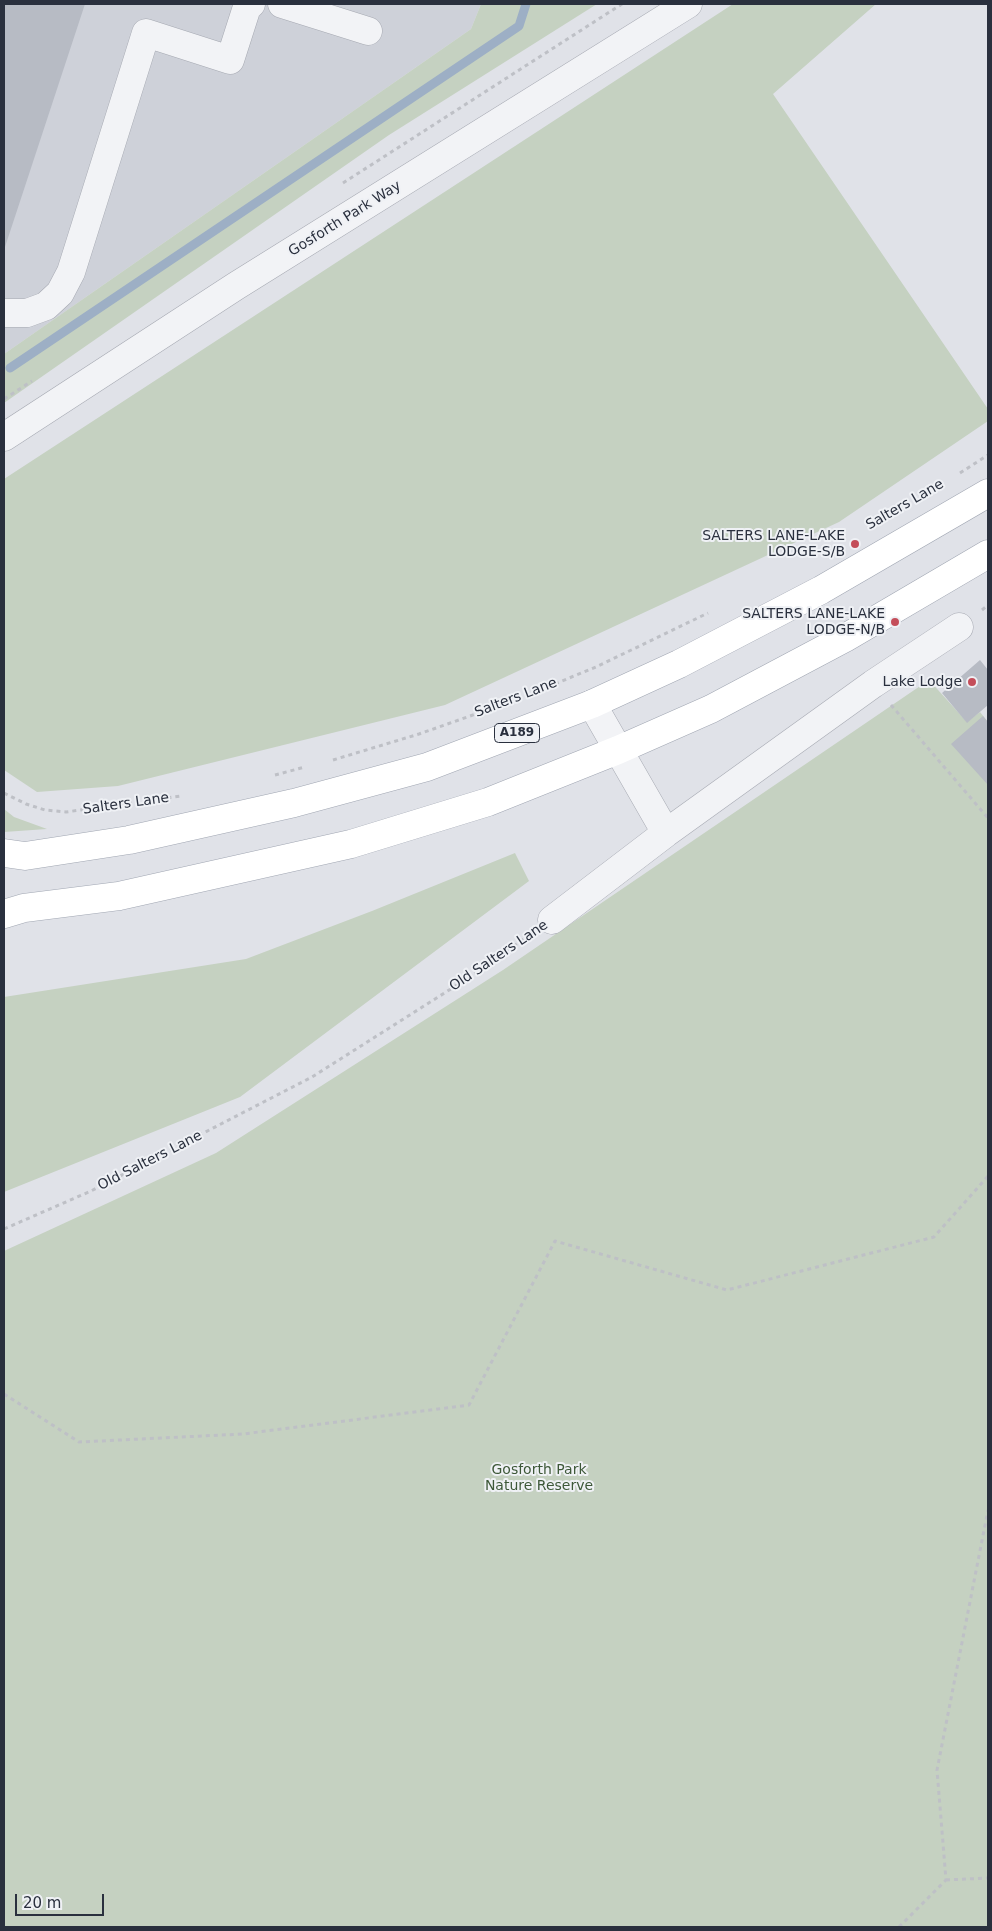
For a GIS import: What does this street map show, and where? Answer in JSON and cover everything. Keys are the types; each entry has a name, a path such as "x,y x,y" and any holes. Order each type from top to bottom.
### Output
{"main road":[{"name":"A189","path":"4,853 25,856 129,840 294,803 427,767 592,704 678,664 821,590 988,492"},
{"path":"4,914 24,908 119,896 351,844 488,802 618,750 711,709 837,642 988,554"}],"street":[{"path":"4,313 26,313 46,306 60,293 71,272 146,34 230,60 247,7 251,4"},
{"path":"282,4 368,31"},
{"name":"Gosforth Park Way","path":"4,437 236,286 688,4"},
{"name":"Old Salters Lane","path":"552,920 666,833 873,684 960,627"},
{"path":"592,704 666,833"}],"path":[{"name":"Salters Lane","path":"954,477 988,455"},
{"name":"Salters Lane","path":"332,760 420,734 512,701 596,667 713,611"},
{"path":"873,684 988,818"},
{"path":"268,777 314,765"},
{"name":"Salters Lane","path":"4,793 26,804 45,810 66,812 145,803 184,796"},
{"name":"Old Salters Lane","path":"4,1229 91,1191 312,1077 476,973 552,920"},
{"path":"4,1394 79,1442 243,1434 469,1405 555,1241 727,1290 934,1237 988,1176"},
{"path":"946,1880 936,1770 988,1510"},
{"path":"899,1927 946,1880 988,1878"}],"shaded area":[{"path":"4,4 481,4 471,29 4,354"}],"green space":[{"path":"481,4 597,4 389,135 4,403 4,354 471,29"},
{"path":"733,4 876,4 773,94 988,409 988,421 839,522 445,705 118,786 37,792 4,770 4,479"},
{"name":"Gosforth Park Nature Reserve","path":"929,680 967,722 980,712 988,722 988,1927 4,1927 4,1251 216,1153 503,970"},
{"path":"4,809 14,817 47,829 4,832"},
{"path":"515,853 529,881 240,1097 4,1192 4,997 246,959 372,911"}],"building":[{"path":"4,4 85,4 4,250"},
{"name":"Lake Lodge","path":"980,660 988,670 988,705 967,723 942,693"},
{"path":"983,716 988,722 988,785 951,744"}],"waterway":[{"path":"10,368 519,26 526,4"}],"place":[{"name":"SALTERS LANE-LAKE LODGE-S/B","path":"855,544"},
{"name":"SALTERS LANE-LAKE LODGE-N/B","path":"895,622"},
{"name":"Lake Lodge","path":"972,682"}]}
